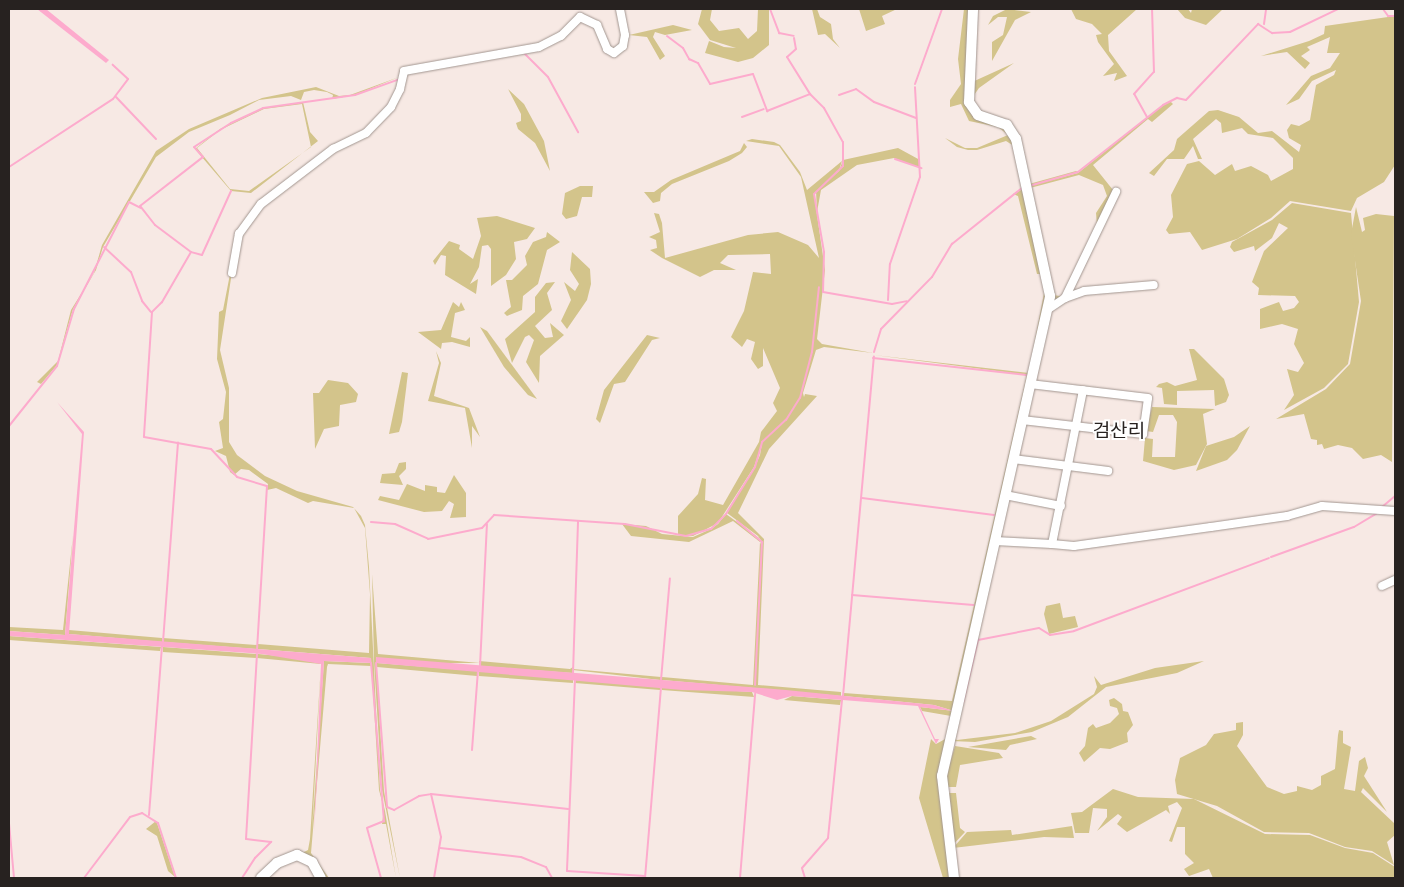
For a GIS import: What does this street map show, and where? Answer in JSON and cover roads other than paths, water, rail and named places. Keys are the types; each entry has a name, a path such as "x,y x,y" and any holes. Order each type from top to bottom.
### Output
{"street":[{"path":"232,273 239,234 261,204 318,158 366,134 391,107 400,89 404,71 539,46 561,36 580,17 596,25 607,49 614,53 623,46 625,34 620,9"},
{"path":"954,878 942,776 1048,310 1049,284 1016,140 1006,125 978,115 969,102 972,9"},
{"path":"1066,298 1116,192"},
{"path":"1048,310 1066,298 1084,291 1154,285"},
{"path":"1022,420 1143,434 1148,398 1030,384"},
{"path":"1052,544 1070,467 1083,390"},
{"path":"1013,459 1108,472"},
{"path":"1005,495 1061,506"},
{"path":"995,541 1074,546 1287,516 1322,506 1395,511"},
{"path":"1382,586 1395,580"},
{"path":"261,878 277,863 297,855 312,862 321,878"}],"waterway":[{"path":"770,9 779,33 794,36"},
{"path":"915,84 942,9"},
{"path":"1147,117 1134,94 1154,72 1152,9"},
{"path":"1264,24 1266,9"},
{"path":"1029,186 1078,172 1163,105 1177,98 1186,100 1258,24 1272,33 1290,32 1338,9"},
{"path":"1383,9 1388,16 1395,16"},
{"path":"667,36 683,48 689,59 698,63 710,84 753,74 767,111 810,94"},
{"path":"794,38 796,49 787,57 810,94 824,108 843,142 843,166 814,194 824,252 823,292 892,304 907,301"},
{"path":"524,53 548,77 578,132"},
{"path":"9,167 113,99 128,79 113,65"},
{"path":"231,191 202,255 191,252 155,225 140,206 203,157 194,147 231,123 263,108 355,95 400,79"},
{"path":"888,300 890,264 920,177 915,87"},
{"path":"839,95 856,89 874,102 916,118"},
{"path":"116,97 156,139"},
{"path":"742,117 764,109"},
{"path":"895,159 921,168"},
{"path":"874,352 881,329 932,277 952,244 1022,188"},
{"path":"9,426 57,366 74,309 129,202 141,208"},
{"path":"104,247 131,272 142,301 151,312"},
{"path":"191,252 162,302 152,312 144,437 211,449 237,477 267,486 257,649"},
{"path":"371,522 395,524 428,539 482,528 494,515 625,524 686,536 711,529 726,514 755,467 762,442 786,420 800,398 812,352 819,287"},
{"path":"843,696 874,356"},
{"path":"873,358 1026,375"},
{"path":"163,642 178,443"},
{"path":"1382,507 1395,496"},
{"path":"862,498 994,515"},
{"path":"1271,557 1354,527 1377,513"},
{"path":"573,673 578,521"},
{"path":"737,521 762,542 755,685"},
{"path":"480,666 487,524"},
{"path":"963,703 978,640 1039,628 1050,635 1074,631 1269,558"},
{"path":"661,680 670,578"},
{"path":"852,595 974,605"},
{"path":"149,815 162,647"},
{"path":"242,878 255,858 271,842 246,839 257,654"},
{"path":"371,663 384,821 367,828 381,878"},
{"path":"376,663 387,807 394,810 419,796 431,794 441,837 434,878"},
{"path":"472,750 478,671"},
{"path":"575,679 567,871 645,876"},
{"path":"645,878 661,686"},
{"path":"740,878 755,694"},
{"path":"805,878 802,868 828,838 842,700"},
{"path":"431,794 568,809"},
{"path":"84,878 130,817 142,813 158,823 176,878"},
{"path":"9,823 14,878"},
{"path":"440,848 521,857 546,867 552,878"}],"district":[{"name":"검산리","path":"1119,431"}]}
